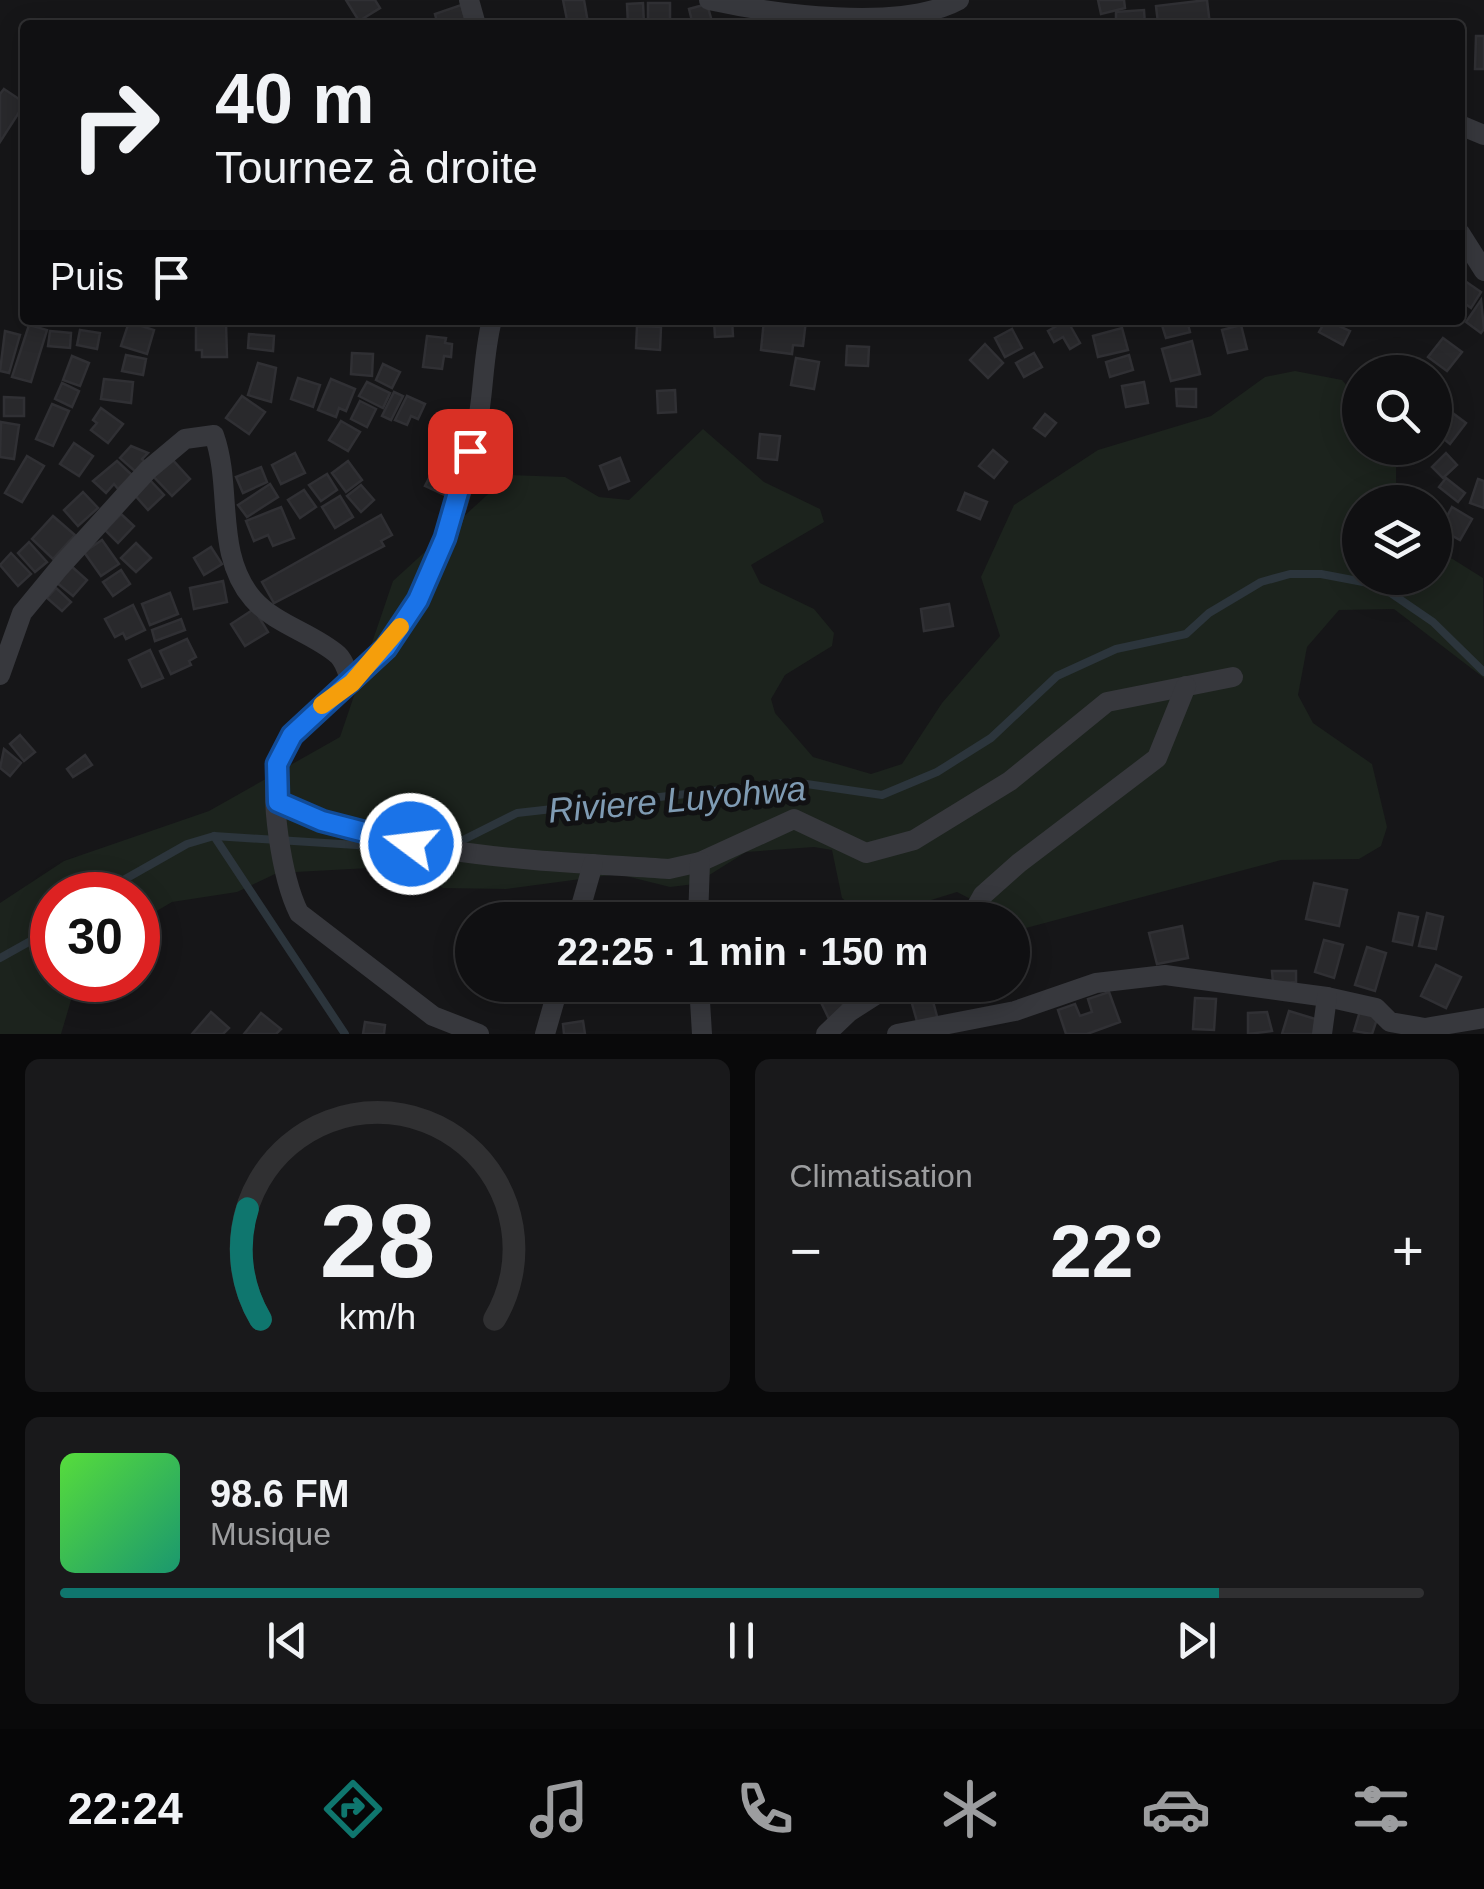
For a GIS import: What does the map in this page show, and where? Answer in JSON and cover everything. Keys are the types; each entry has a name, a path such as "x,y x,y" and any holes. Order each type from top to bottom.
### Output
{"street":[{"path":"709,0 752,10 941,18 960,0"},
{"path":"1465,241 1484,271"},
{"path":"479,1034 433,1016 299,913 288,891 278,839 277,764 282,749 315,710 352,683 386,648 418,600 445,538 477,427 491,325"},
{"path":"0,676 22,613 60,566 148,470 184,439 214,435 222,456 230,561 254,600 291,629 340,656 352,683"},
{"path":"278,802 322,821 440,852 669,869 700,862 794,820 866,853 914,840 1010,781 1107,702 1233,677"},
{"path":"979,902 1019,863 1157,758 1186,686"},
{"path":"699,902 700,862"},
{"path":"582,902 593,864"},
{"path":"897,1034 1014,1011 1130,977 1216,980 1327,997 1376,1008 1394,1028 1425,1028 1484,1018"},
{"path":"1322,1034 1327,997"},
{"path":"545,1034 554,1002"},
{"path":"700,1002 702,1034"},
{"path":"826,1034 864,1002"}],"shaded area":[{"path":"1295,371 1342,380 1342,465 1396,465 1396,485 1342,485 1342,595 1452,595 1452,559 1483,578 1484,678 1394,609 1339,610 1307,647 1298,695 1313,723 1372,764 1387,827 1381,846 1359,859 1281,860 1030,927 1030,902 976,902 957,892 925,902 847,902 842,898 832,850 814,847 746,852 695,884 670,887 618,874 506,889 443,888 419,871 388,867 277,873 237,892 172,902 160,909 160,872 47,872 64,861 209,811 340,737 393,581 509,475 565,477 599,497 629,500 703,429 764,482 820,509 824,522 751,565 760,583 814,609 834,633 832,646 785,675 771,699 775,713 813,757 871,774 902,764 942,703 1000,636 981,577 1014,505 1098,450 1211,416 1265,377"},
{"path":"30,883 30,1002 70,1002 61,1034 0,1034 0,903"}],"building":[{"path":"346,0 375,0 380,8 358,20"},
{"path":"563,0 584,0 587,20 567,20"},
{"path":"1098,0 1124,0 1125,8 1101,14"},
{"path":"1207,0 1209,20 1158,20 1156,6"},
{"path":"643,3 644,20 628,20 627,4"},
{"path":"648,3 670,3 670,20 648,20"},
{"path":"707,4 712,20 692,20 689,9"},
{"path":"461,5 466,20 437,20 435,14"},
{"path":"1144,10 1145,20 1116,20 1116,12"},
{"path":"1476,36 1484,36 1484,69 1475,69"},
{"path":"4,89 20,100 20,111 0,142 0,94"},
{"path":"1465,281 1481,292 1471,308 1465,304"},
{"path":"1481,300 1484,329 1481,333 1466,322"},
{"path":"29,325 47,330 31,382 12,377"},
{"path":"128,325 154,330 147,354 121,346"},
{"path":"196,325 226,325 227,357 202,357 202,350 196,350"},
{"path":"714,325 732,325 733,336 715,337"},
{"path":"764,325 805,325 803,346 793,345 792,354 761,350"},
{"path":"1058,325 1070,325 1080,343 1070,349 1063,337 1054,342 1048,331"},
{"path":"1162,325 1188,325 1190,332 1166,338"},
{"path":"1241,325 1247,349 1228,353 1222,330"},
{"path":"1323,325 1337,325 1350,331 1343,345 1319,332"},
{"path":"637,326 661,327 660,350 636,348"},
{"path":"1122,328 1128,350 1098,357 1093,336"},
{"path":"1012,329 1022,348 1005,357 995,338"},
{"path":"80,330 100,333 97,349 77,345"},
{"path":"5,331 20,335 9,373 0,371"},
{"path":"50,331 71,333 70,348 48,346"},
{"path":"249,334 274,336 273,351 248,348"},
{"path":"427,336 446,338 445,343 452,344 451,357 444,356 442,369 423,367"},
{"path":"1443,338 1462,352 1452,365 1452,355 1430,355"},
{"path":"1192,341 1200,374 1171,381 1162,349"},
{"path":"985,344 1003,363 988,378 970,360"},
{"path":"847,346 869,347 868,366 846,365"},
{"path":"352,353 373,354 372,376 351,374"},
{"path":"1034,353 1042,367 1024,377 1016,363"},
{"path":"126,355 146,359 143,375 122,371"},
{"path":"1129,355 1133,370 1110,377 1106,362"},
{"path":"72,356 89,363 80,386 63,380"},
{"path":"796,358 819,362 814,389 791,385"},
{"path":"258,363 276,368 271,402 248,395"},
{"path":"383,364 400,372 392,388 376,380"},
{"path":"298,378 320,385 313,407 291,399"},
{"path":"104,379 133,382 131,403 101,399"},
{"path":"331,379 355,389 346,411 339,408 336,417 318,410"},
{"path":"367,382 390,393 383,408 359,396"},
{"path":"1144,382 1148,403 1126,407 1122,386"},
{"path":"62,383 79,391 72,407 55,399"},
{"path":"1176,389 1196,389 1196,407 1177,406"},
{"path":"675,390 676,412 658,413 657,391"},
{"path":"394,392 403,396 391,420 382,416"},
{"path":"242,396 265,412 249,434 226,418"},
{"path":"407,396 425,404 418,419 411,416 407,425 395,420"},
{"path":"4,397 24,398 24,416 4,416"},
{"path":"360,401 376,409 367,427 351,419"},
{"path":"52,404 69,411 53,446 36,439"},
{"path":"101,408 123,424 108,443 91,430"},
{"path":"1452,412 1466,423 1452,441"},
{"path":"1045,414 1056,423 1045,436 1034,428"},
{"path":"341,421 360,432 348,451 329,440"},
{"path":"1,422 19,425 14,459 0,457"},
{"path":"760,434 780,436 777,460 758,458"},
{"path":"74,443 93,456 79,476 60,464"},
{"path":"131,446 148,453 142,459 146,463 137,473 120,458"},
{"path":"993,450 1007,462 994,478 979,466"},
{"path":"295,453 305,473 281,484 272,465"},
{"path":"27,456 44,466 22,502 5,493"},
{"path":"440,457 464,468 445,495 425,486"},
{"path":"171,458 190,479 172,496 152,475"},
{"path":"620,458 629,481 609,489 600,466"},
{"path":"1452,460 1457,465 1443,478 1432,467 1452,465"},
{"path":"117,461 132,475 118,489 114,484 106,493 93,481"},
{"path":"348,461 362,480 346,492 332,473"},
{"path":"261,467 267,482 243,493 236,477"},
{"path":"327,474 337,490 321,501 309,485"},
{"path":"1446,478 1465,493 1458,502 1452,497 1452,485 1441,485"},
{"path":"149,479 164,495 148,510 133,493"},
{"path":"1478,479 1484,481 1484,508 1470,503"},
{"path":"270,484 278,497 247,517 238,505"},
{"path":"361,485 374,500 361,512 347,496"},
{"path":"304,490 316,507 300,518 288,500"},
{"path":"83,492 98,508 78,526 64,510"},
{"path":"965,493 987,502 980,519 958,510"},
{"path":"340,496 353,517 335,528 322,507"},
{"path":"281,507 294,538 273,546 268,535 254,541 246,521"},
{"path":"1452,507 1472,519 1460,540 1452,536"},
{"path":"121,514 134,526 118,543 105,530"},
{"path":"381,515 392,535 381,541 384,546 274,603 262,582"},
{"path":"53,516 75,535 53,559 32,539"},
{"path":"102,540 119,564 101,576 84,552"},
{"path":"29,542 47,562 35,572 18,553"},
{"path":"136,543 151,558 136,572 121,558"},
{"path":"211,547 222,564 204,575 194,558"},
{"path":"11,553 31,574 18,586 0,565"},
{"path":"70,565 87,580 73,596 56,582"},
{"path":"121,570 130,584 113,596 103,582"},
{"path":"223,581 227,602 194,609 190,588"},
{"path":"56,588 71,602 62,611 47,598"},
{"path":"170,593 178,614 150,625 142,604"},
{"path":"949,604 953,626 924,631 921,609"},
{"path":"133,605 145,630 126,639 123,633 115,637 105,619"},
{"path":"254,609 268,632 245,646 231,624"},
{"path":"181,619 185,630 155,641 152,630"},
{"path":"187,639 196,657 189,661 191,665 171,674 160,651"},
{"path":"150,650 163,678 142,687 129,660"},
{"path":"20,735 35,752 24,761 10,744"},
{"path":"4,749 21,763 10,776 0,768"},
{"path":"85,755 92,765 73,777 67,769"},
{"path":"1314,883 1347,890 1339,926 1306,919"},
{"path":"1399,913 1418,917 1412,945 1393,941"},
{"path":"1427,913 1443,917 1436,949 1419,946"},
{"path":"1182,926 1188,958 1157,964 1149,933"},
{"path":"1324,940 1343,945 1334,978 1315,972"},
{"path":"1367,947 1386,953 1375,991 1355,985"},
{"path":"1436,965 1461,977 1446,1008 1421,996"},
{"path":"1272,971 1296,971 1296,982 1273,983"},
{"path":"1109,992 1120,1022 1087,1034 1066,1034 1058,1010 1075,1004 1080,1016 1092,1012 1088,999"},
{"path":"1195,998 1216,999 1214,1030 1193,1029"},
{"path":"821,1002 842,1002 846,1011 829,1019"},
{"path":"912,1002 933,1002 938,1020 918,1025"},
{"path":"1289,1011 1322,1021 1318,1034 1282,1034"},
{"path":"1360,1011 1378,1016 1372,1034 1354,1031"},
{"path":"211,1012 229,1028 223,1034 192,1034"},
{"path":"1267,1012 1272,1031 1248,1034 1248,1013"},
{"path":"261,1013 281,1029 276,1034 244,1034"},
{"path":"583,1021 585,1034 564,1034 563,1024"},
{"path":"365,1022 385,1025 384,1034 363,1034"}],"waterway":[{"name":"Riviere Luyohwa","path":"455,844 517,813 793,782 882,795 937,772 991,738 1057,676 1116,649 1186,634 1209,613 1261,582 1290,574 1321,574 1379,585 1433,622 1484,672"},
{"path":"214,836 345,1034"},
{"name":"Riviere Luyohwa","path":"138,872 187,844 214,836 388,847"},
{"name":"Riviere Luyohwa","path":"0,958 30,941"}],"slow traffic":[{"path":"322,705 352,683 386,648 400,627"}],"route":[{"path":"411,844 322,821 278,802 277,764 292,735 386,648 418,600 445,538 470,451"}]}
